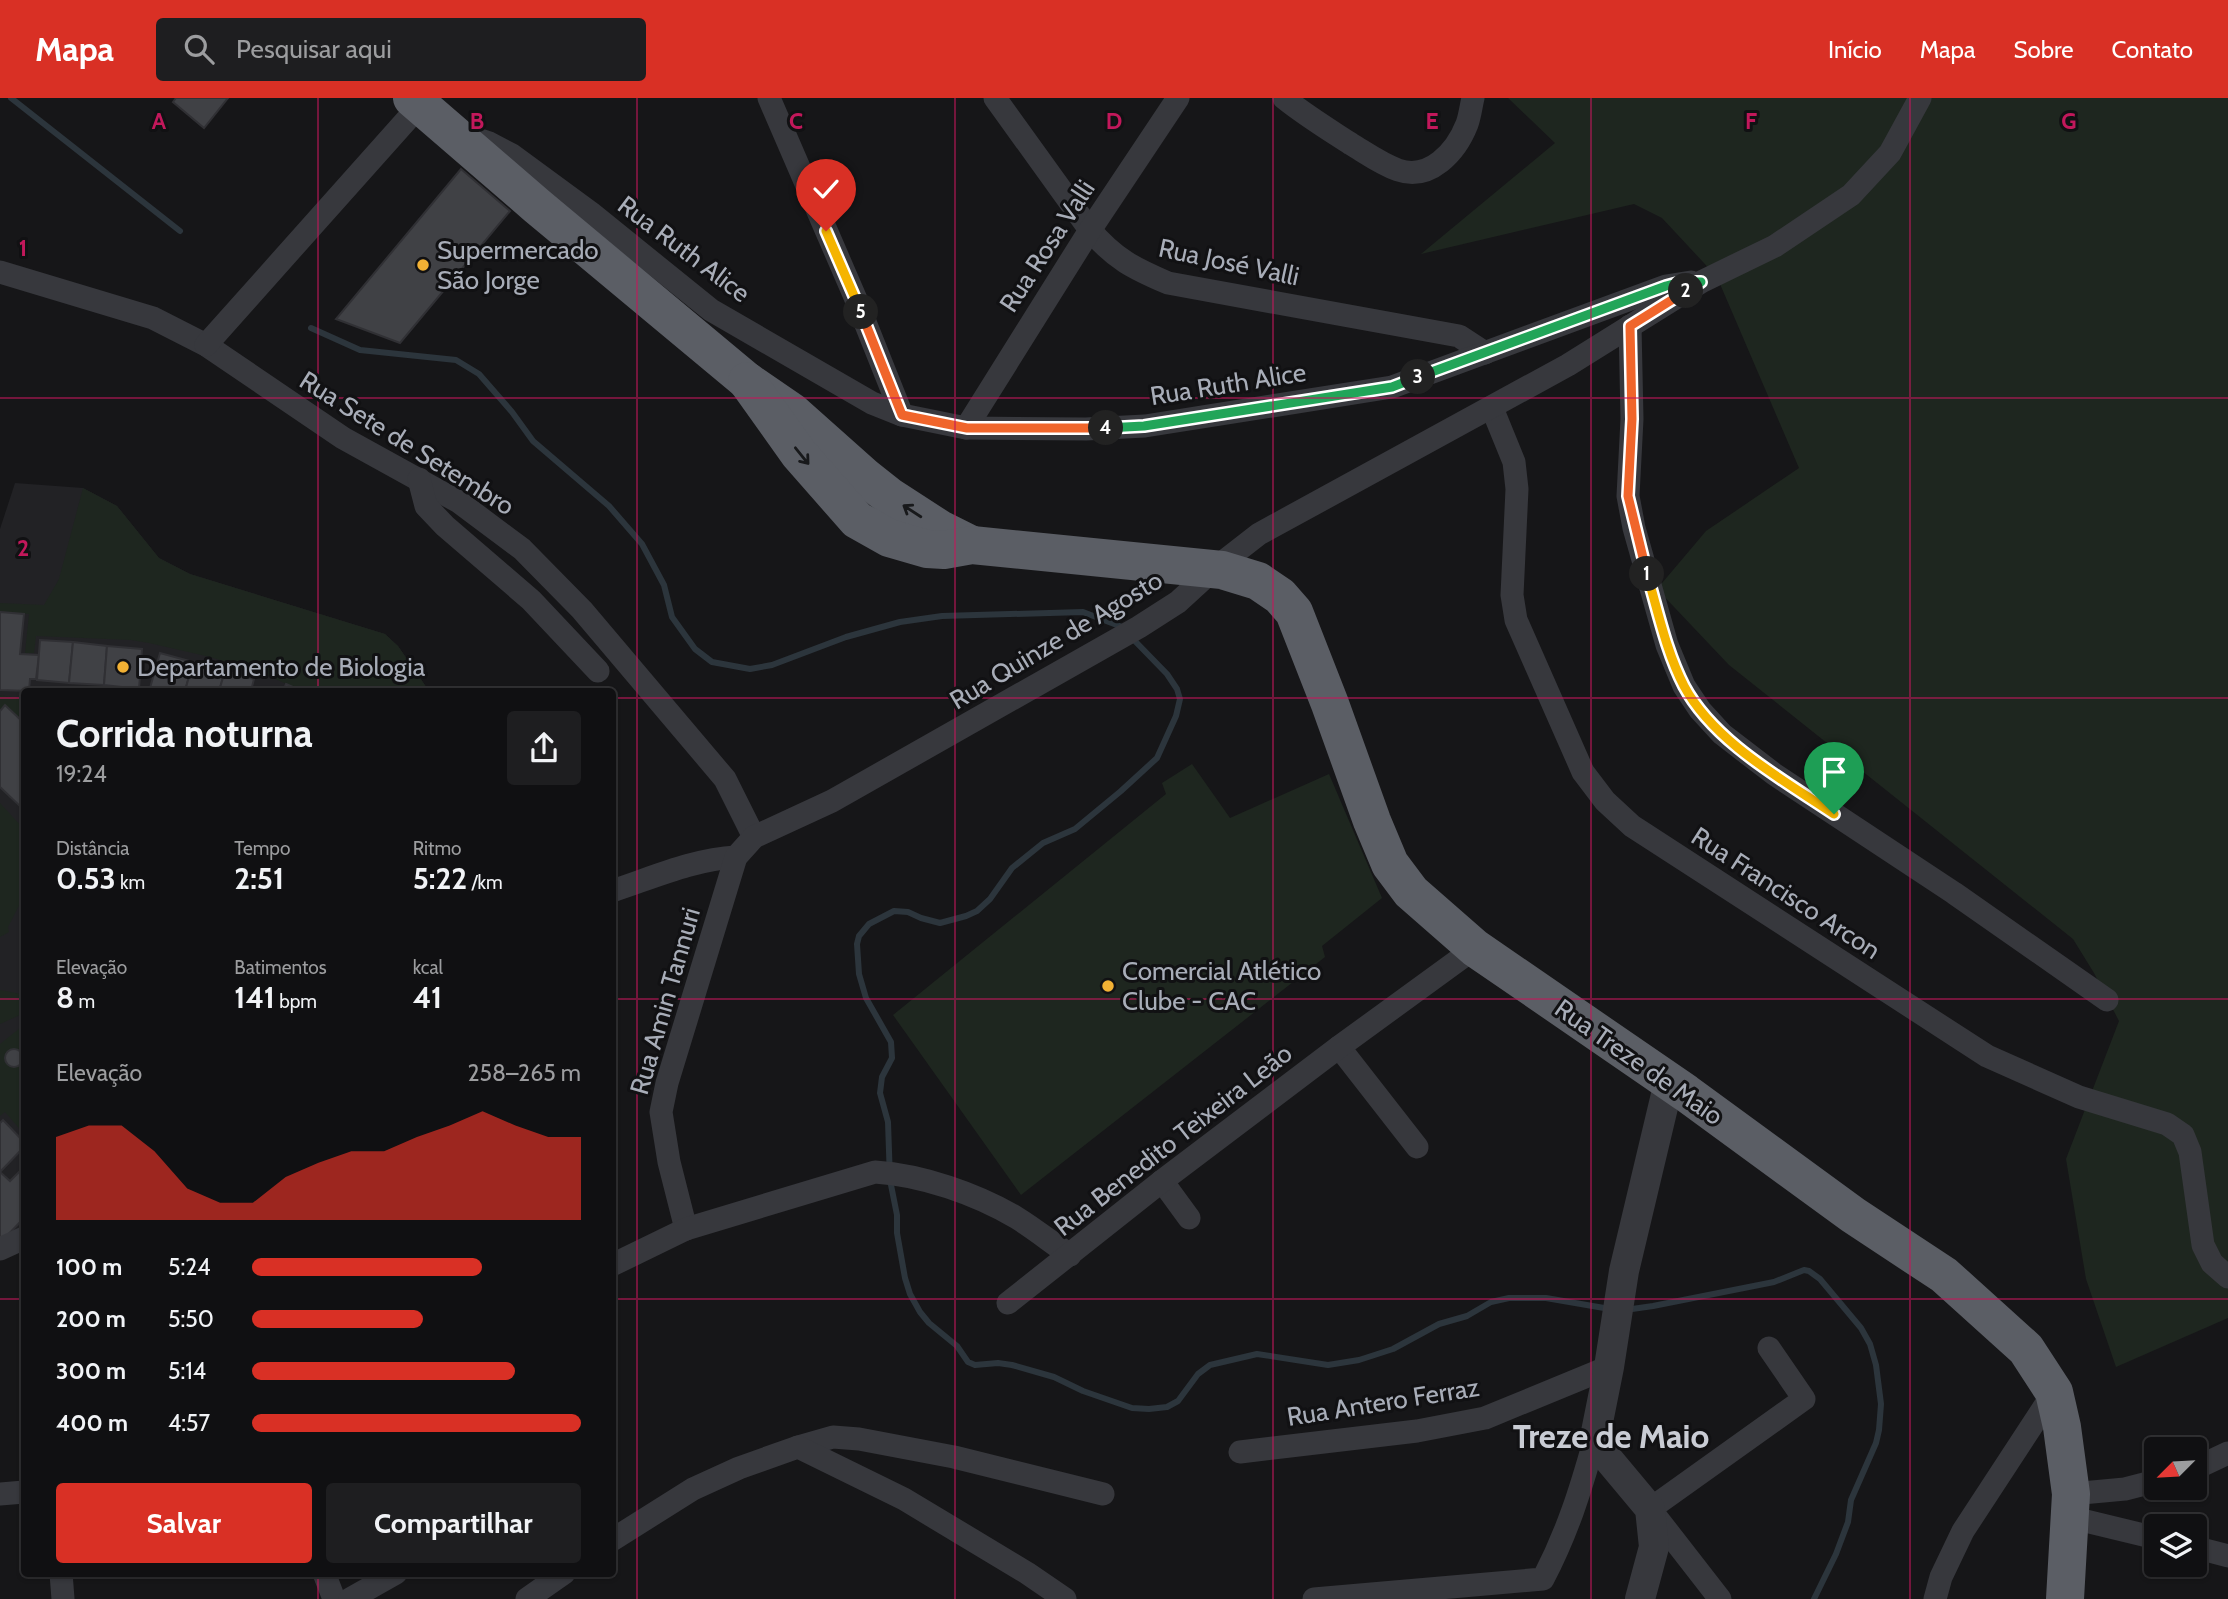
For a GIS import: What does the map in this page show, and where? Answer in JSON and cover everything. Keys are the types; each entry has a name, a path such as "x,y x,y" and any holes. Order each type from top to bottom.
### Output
{"highway":[{"path":"416,101 453,132"},
{"name":"Rua Treze de Maio","path":"453,132 537,206 747,381 792,412 852,489 889,496 940,529 972,545 1214,569 1258,581 1280,596 1294,612 1390,864 1411,892 1475,948 1944,1275 2026,1349 2054,1392 2062,1427 2069,1517 2065,1599"}],"street":[{"path":"769,98 855,297 902,415"},
{"name":"Rua José Valli","path":"995,98 1090,230 1107,250 1132,268 1168,283 1459,336 1485,353"},
{"name":"Rua Rosa Valli","path":"967,428 1090,230 1178,98"},
{"path":"1284,98 1308,117 1375,158 1399,170 1416,173 1429,170 1448,155 1467,125 1473,98"},
{"path":"1701,282 1775,246 1851,195 1890,153 1920,98"},
{"path":"206,345 416,101"},
{"name":"Rua Ruth Alice","path":"453,132 489,143 512,155 711,310 872,403 902,415 967,428 1086,429 1144,426 1392,387 1666,286 1681,282 1701,282"},
{"name":"Rua Sete de Setembro","path":"0,272 153,318 206,345 343,438 459,502 522,549 582,610 725,779 754,837"},
{"name":"Rua Quinze de Agosto","path":"754,837 832,801 1130,633 1178,603 1214,569 1259,534 1568,365 1701,282"},
{"path":"1630,326 1632,419 1628,496 1634,528 1667,645 1684,686 1700,710 1722,734 1774,774 1954,893 2107,1000"},
{"name":"Rua Francisco Arcon","path":"1492,408 1514,462 1517,489 1511,595 1516,620 1583,772 1605,801 1643,834 1987,1056 2079,1097 2167,1124 2183,1136 2190,1152 2203,1245 2212,1263 2228,1277"},
{"path":"419,478 426,506 445,526 531,600 598,671"},
{"name":"Rua Amin Tannuri","path":"686,1229 669,1162 661,1112 667,1083 736,857 754,837"},
{"path":"616,890 717,858 736,857"},
{"name":"Rua Benedito Teixeira Leão","path":"1008,1303 1162,1181 1475,948"},
{"path":"1339,1047 1417,1147"},
{"path":"1314,1599 1543,1579 1562,1543 1594,1442 1624,1271 1669,1082"},
{"path":"616,1263 686,1229 874,1172 921,1180 982,1200 1018,1219 1070,1255"},
{"path":"1162,1181 1189,1218"},
{"path":"0,1248 21,1239"},
{"path":"1650,1508 1804,1399 1769,1348"},
{"name":"Rua Antero Ferraz","path":"1240,1452 1417,1431 1485,1418 1609,1367"},
{"path":"1935,1599 1941,1577 1963,1531 2054,1392"},
{"path":"616,1537 693,1489 739,1468 833,1437 859,1439 954,1457 1103,1494"},
{"path":"1594,1442 1650,1508 1720,1599"},
{"path":"798,1447 904,1499 1065,1599"},
{"path":"2207,1463 2228,1453"},
{"path":"2069,1517 2125,1489 2144,1484"},
{"path":"0,1494 21,1492"},
{"path":"1640,1599 1654,1547 1650,1508"},
{"path":"2069,1517 2144,1535"},
{"path":"2207,1550 2228,1556"},
{"path":"61,1577 63,1599"},
{"path":"326,1577 334,1599"},
{"path":"350,1599 389,1577"},
{"path":"527,1599 558,1577"}],"shaded area":[{"path":"1508,98 2228,98 2228,1318 2116,1367 2086,1279 2066,1159 2119,1021 2094,973 2073,939 1729,665 1657,589 1706,531 1799,468 1717,277 1662,218 1634,204 1421,254 1555,143"},
{"path":"15,483 83,488 117,506 159,558 190,574 385,634 398,646 427,688 21,688 21,1237 0,1243 0,529"},
{"path":"83,488 117,506 159,558 190,574 385,634 398,646 427,688 295,688 260,672 210,657 131,640 36,636 34,653 25,653 29,614 0,611 0,603 44,605 59,579"},
{"path":"0,695 21,698 21,808 0,788"},
{"name":"Comercial Atlético Clube - CAC","path":"1192,764 1230,818 1329,774 1382,898 1322,946 1325,957 1021,1195 893,1015 1166,794 1162,783"},
{"path":"0,803 21,826 21,902 8,927 9,932 0,937"},
{"path":"0,990 21,994 20,1015 0,1024"},
{"path":"21,1028 21,1131 5,1112 0,1116 0,1044"}],"building":[{"path":"176,98 228,98 204,128 173,102"},
{"name":"Supermercado São Jorge","path":"461,169 510,211 400,343 336,319"},
{"path":"0,612 24,614 20,654 39,655 36,679 30,679 29,688 21,688 21,691 0,690"},
{"path":"40,640 73,642 69,683 37,680"},
{"path":"73,642 107,646 104,685 69,683"},
{"name":"Departamento de Biologia","path":"107,646 142,649 139,688 104,685"},
{"path":"160,653 193,662 186,688 150,688"},
{"path":"193,662 225,671 220,688 186,688"},
{"path":"225,671 254,679 252,688 220,688"},
{"path":"5,705 21,720 21,807 0,787 0,711"},
{"path":"14,1049 20,1052 20,1064 14,1067 8,1064 5,1058 8,1052"},
{"path":"3,1120 21,1139 21,1150 0,1172 0,1123"},
{"path":"21,1170 21,1221 0,1243 0,1172 10,1181"}],"waterway":[{"path":"11,98 180,231"},
{"path":"311,328 360,350 456,360 479,374 533,441 609,506 642,544 664,585 672,617 695,649 712,662 750,669 772,665 846,637 900,622 942,616 1083,612 1125,630"},
{"path":"1132,638 1167,674 1180,699 1176,716 1157,758 1075,829 1043,843 1012,868 990,899 977,911 940,923 908,912 894,911 869,924 859,936 859,974 866,998 891,1042 892,1058 882,1077 880,1093 888,1122 890,1180 905,1278 920,1312 957,1346 968,1362 975,1365 1012,1365 1054,1377 1083,1391 1132,1408 1149,1409 1167,1407 1178,1401 1198,1374 1210,1365 1257,1354 1328,1365 1359,1360 1393,1349 1439,1324 1467,1316 1491,1302 1509,1298 1546,1298 1610,1309"},
{"path":"1625,1310 1774,1282 1804,1270 1820,1279 1861,1328 1870,1344 1876,1365 1881,1404 1879,1430 1851,1500 1848,1522 1836,1554 1814,1599"}],"place":[{"name":"Supermercado São Jorge","path":"423,265"},
{"name":"Departamento de Biologia","path":"123,667"},
{"name":"Comercial Atlético Clube - CAC","path":"1108,986"}],"district":[{"name":"Treze de Maio","path":"1611,1436"}],"route":[{"path":"826,231 902,415 967,428 1086,429 1144,426 1392,387 1666,286 1681,282 1701,282 1630,326 1632,419 1628,496 1634,528 1667,645 1684,686 1700,710 1722,734 1774,774 1834,814"}]}
